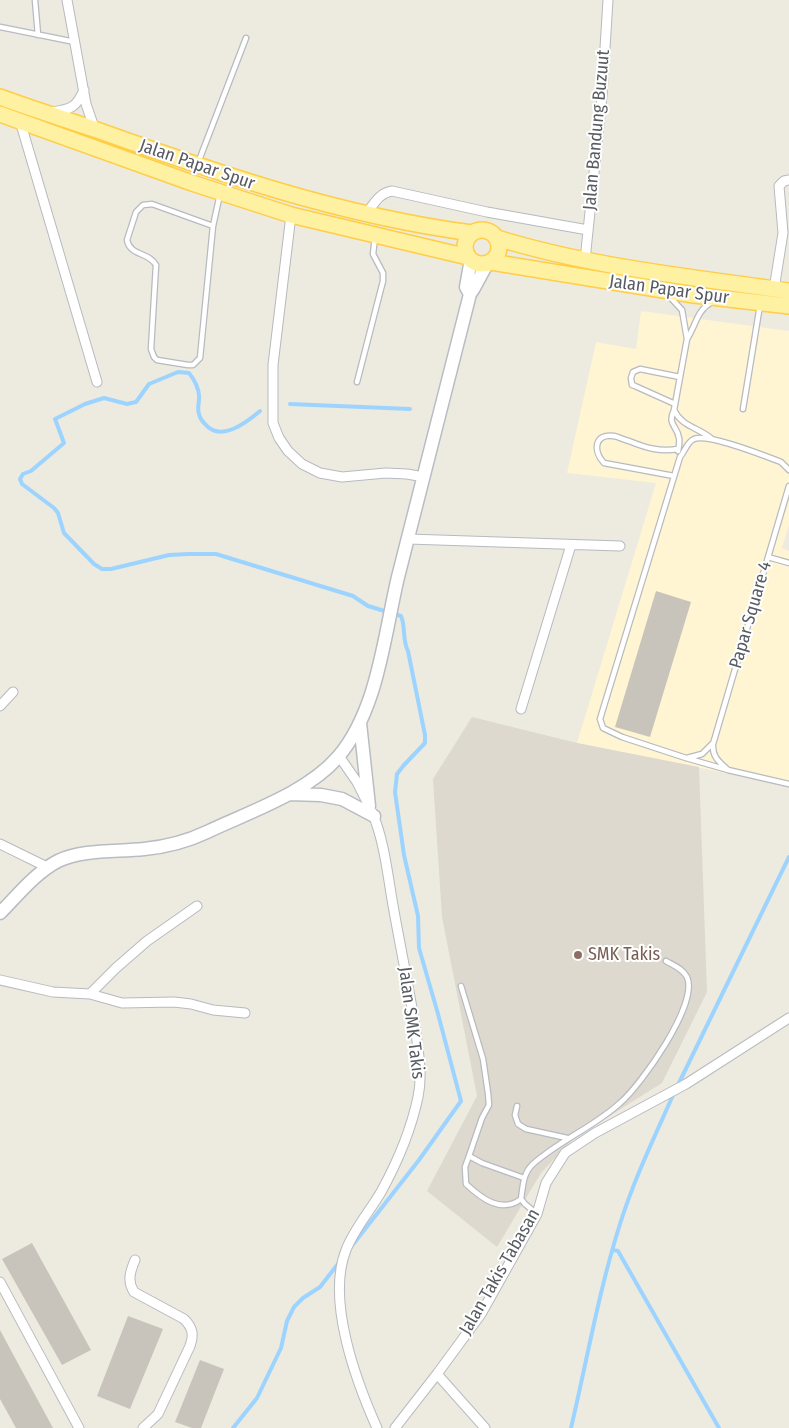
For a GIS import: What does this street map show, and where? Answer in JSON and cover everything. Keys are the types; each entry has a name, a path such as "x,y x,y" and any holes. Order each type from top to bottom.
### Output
{"main road":[{"name":"Jalan Papar Spur","path":"0,97 197,166 300,198 397,221 472,233"},
{"name":"Jalan Papar Spur","path":"0,114 291,215 469,258"},
{"path":"0,913 48,867 60,860 96,852 146,849 202,835 288,794 317,777 339,756 360,723 372,691 393,599 470,294 500,248 497,238 493,233 483,230 472,233 466,242 465,247 469,258 466,287 470,294"},
{"path":"497,238 552,254 699,279 782,290"},
{"path":"469,258 475,263 489,263"},
{"name":"Jalan Papar Spur","path":"489,263 760,304 789,306"},
{"path":"288,794 329,796 372,811 360,723"}],"street":[{"path":"67,0 89,114 95,130"},
{"name":"Jalan Bandung Buzuut","path":"585,260 602,96 608,0"},
{"path":"46,113 74,107 84,90"},
{"path":"20,120 97,382"},
{"path":"782,290 786,234 779,190 781,183 789,180"},
{"path":"366,214 380,196 385,192 392,191 488,212 588,230"},
{"path":"291,215 273,365 273,423 279,438 288,451 302,464 320,473 342,477 386,473 424,477"},
{"path":"408,539 620,546"},
{"path":"521,709 571,545"},
{"path":"0,706 13,692"},
{"name":"Jalan SMK Takis","path":"339,756 357,782 372,811 380,840 412,1011 421,1077 414,1115 401,1150 381,1192 346,1248 340,1273 339,1289 343,1325 350,1356 361,1391 377,1428"},
{"path":"0,844 48,867"},
{"path":"90,994 116,968 147,942 196,906"},
{"path":"0,980 53,992 90,994 122,1003 174,1002 213,1010 245,1013"},
{"name":"Jalan Takis Tabasan","path":"395,1428 481,1314 537,1214 546,1183 565,1153 596,1133 686,1084 789,1018"},
{"path":"134,1260 130,1275 130,1285 134,1292 184,1319 190,1325 192,1331 190,1346 158,1414 143,1428"},
{"path":"0,1282 79,1428"},
{"path":"437,1374 485,1428"}],"lane":[{"path":"35,0 38,35"},
{"path":"0,27 75,42"},
{"path":"197,166 246,38"},
{"path":"213,226 147,203 142,204 136,212 127,240 131,249 152,259 156,265 151,348 157,360 193,365 200,358 213,226 221,192"},
{"path":"357,382 383,280 383,273 373,254 376,236"},
{"path":"664,290 682,310 687,339 674,410 671,416 671,421 679,437 678,450 680,457"},
{"path":"687,339 702,309 719,298"},
{"path":"743,409 760,304"},
{"path":"675,404 632,385 631,378 633,372 640,369 680,377"},
{"path":"674,410 680,420 704,432 712,439"},
{"path":"674,476 604,463 597,456 596,446 598,440 605,436 614,436 656,450 678,450"},
{"path":"789,470 782,462 712,439 694,439 688,445 680,457 600,719 602,728 608,731 686,758 789,784"},
{"name":"Papar Square 4","path":"713,744 789,486"},
{"path":"768,557 789,563"},
{"path":"686,758 702,754 713,744"},
{"path":"713,744 716,758 728,770"},
{"path":"537,1214 524,1204 521,1199 524,1178 532,1165 568,1138 614,1108 631,1093 647,1075 674,1029 685,1006 690,989 686,975 666,961"},
{"path":"461,986 483,1059 488,1093 488,1105 465,1167 466,1184 476,1194 490,1203 514,1204 521,1199"},
{"path":"517,1106 515,1115 518,1124 526,1129 568,1138"},
{"path":"469,1156 482,1163 524,1178"}],"shaded area":[{"path":"641,311 789,331 789,525 782,548 789,551 789,786 577,743 656,483 567,473 596,342 636,349"},
{"name":"SMK Takis","path":"472,717 577,743 699,767 707,992 662,1083 573,1139 541,1173 497,1247 427,1191 477,1096 442,917 433,779"}],"building":[{"path":"656,591 691,602 650,737 615,727"},
{"path":"32,1243 91,1350 62,1365 2,1259"},
{"path":"128,1316 163,1329 130,1409 97,1396"},
{"path":"0,1330 53,1428 16,1428 0,1399"},
{"path":"200,1360 224,1369 201,1428 192,1428 175,1422"}],"waterway":[{"path":"260,411 234,429 219,432 211,429 200,417 198,410 199,392 193,378 189,373 178,372 149,384 136,402 127,404 104,398 85,404 55,419 64,443 31,471 23,474 20,479 22,484 54,508 58,513 64,533 94,564 102,569 111,569 169,555 216,554 353,596 368,606 401,616 425,743 397,774 395,792 404,855 418,916 419,948 461,1101 419,1160 351,1247"},
{"path":"290,404 410,409"},
{"path":"677,1087 789,857"},
{"path":"571,1428 599,1300 620,1224 638,1174 674,1093"},
{"path":"613,1250 618,1251 719,1428"},
{"path":"233,1428 257,1398 281,1348 287,1321 294,1307 303,1298 320,1287 341,1260"}],"place":[{"name":"SMK Takis","path":"578,955"}]}
